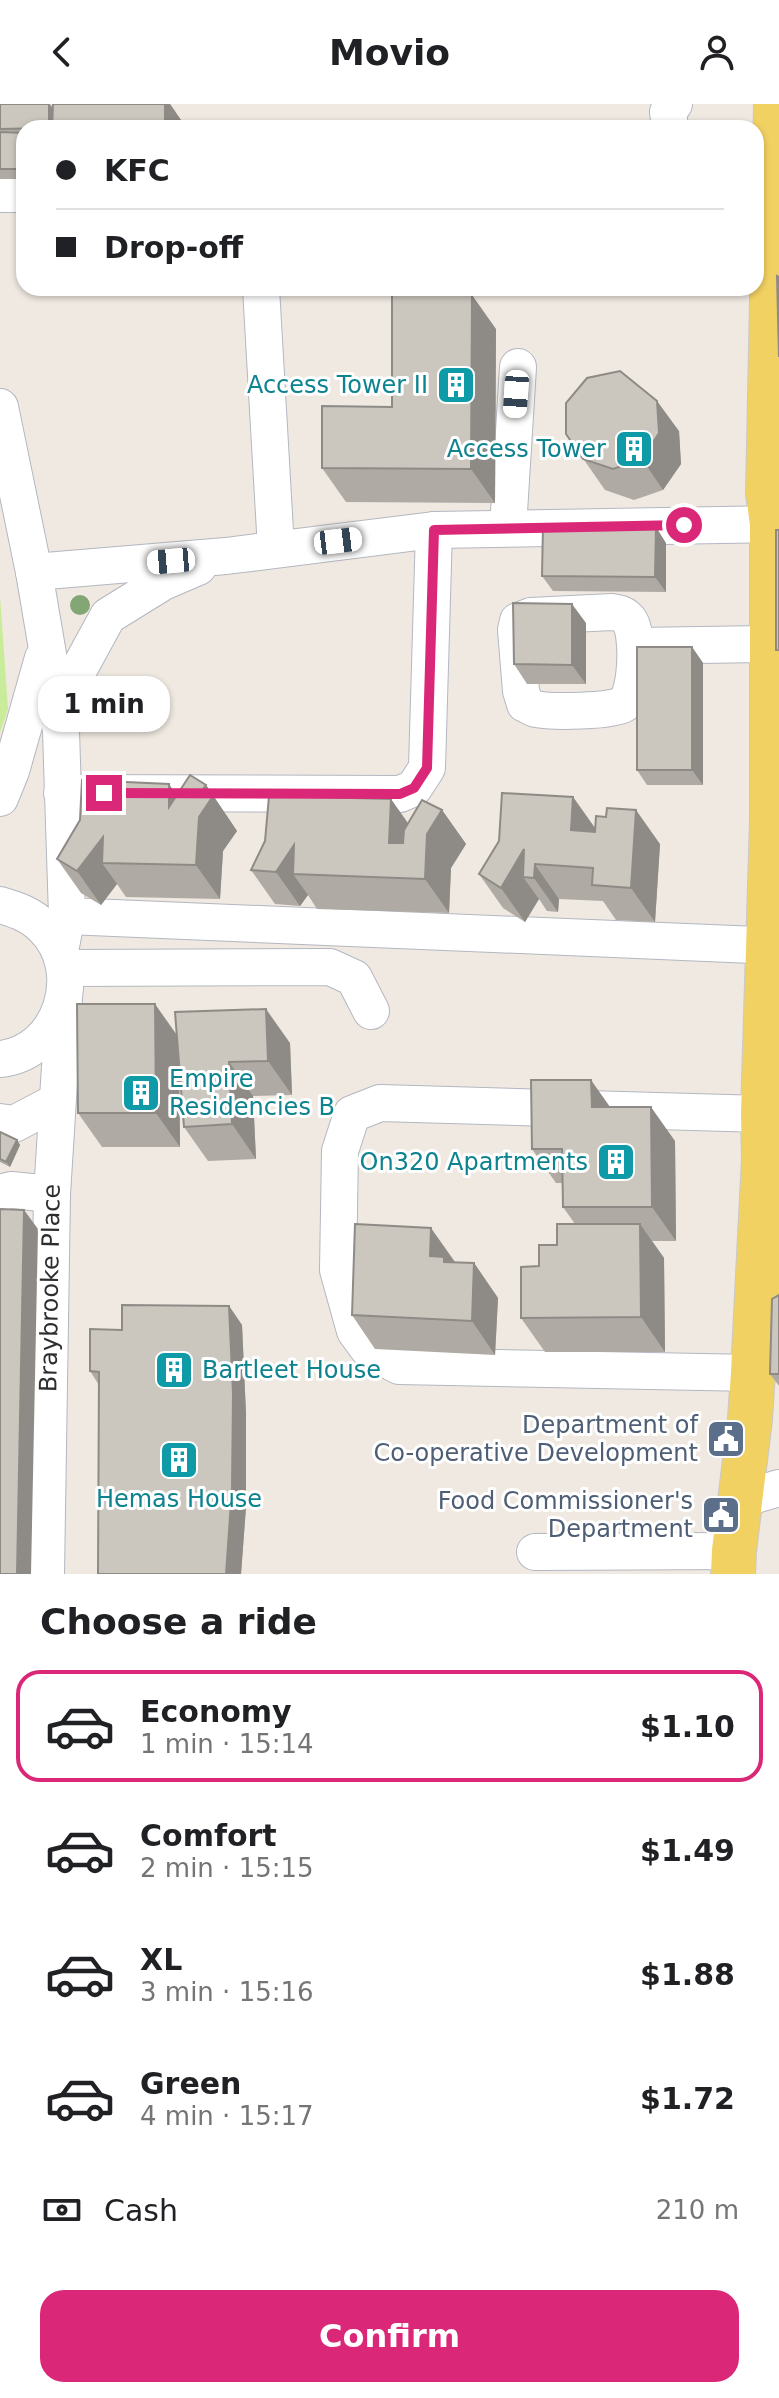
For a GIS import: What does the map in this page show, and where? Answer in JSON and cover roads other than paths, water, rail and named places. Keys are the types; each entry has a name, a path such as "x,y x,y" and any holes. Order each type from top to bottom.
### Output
{"main road":[{"path":"740,1566 753,1373 769,1268 771,1160 763,1114 774,946 776,820 772,644 776,524 768,493 764,254 777,173 776,104"},
{"path":"740,1566 766,1492 750,1419"}],"street":[{"path":"261,296 276,549"},
{"path":"508,528 518,367"},
{"name":"Braybrooke Place","path":"0,407 34,572 61,731 67,916 52,1194 46,1574"},
{"path":"34,572 226,556 434,530 776,524"},
{"path":"62,793 400,794 414,788 427,768 434,530"},
{"path":"61,731 72,682 108,616 163,582 226,556"},
{"path":"636,646 772,644"},
{"path":"0,798 11,771 46,648"},
{"path":"0,905 23,912 45,928 63,974 52,1028 34,1047 0,1059"},
{"path":"67,916 774,946"},
{"path":"63,974 330,967 354,978 371,1011"},
{"path":"0,1122 14,1124 56,1102"},
{"path":"753,1373 399,1366 369,1350 355,1331 338,1270 340,1151 352,1114 380,1103 763,1114"},
{"path":"4,1189 52,1194"},
{"path":"535,1552 740,1566"}],"place":[{"name":"Access Tower II","path":"456,385"},
{"name":"Access Tower","path":"634,449"},
{"name":"Empire Residencies B","path":"141,1093"},
{"name":"On320 Apartments","path":"616,1162"},
{"name":"Bartleet House","path":"174,1370"},
{"name":"Department of Co-operative Development","path":"726,1439"},
{"name":"Hemas House","path":"179,1460"},
{"name":"Food Commissioner's Department","path":"721,1515"}]}
